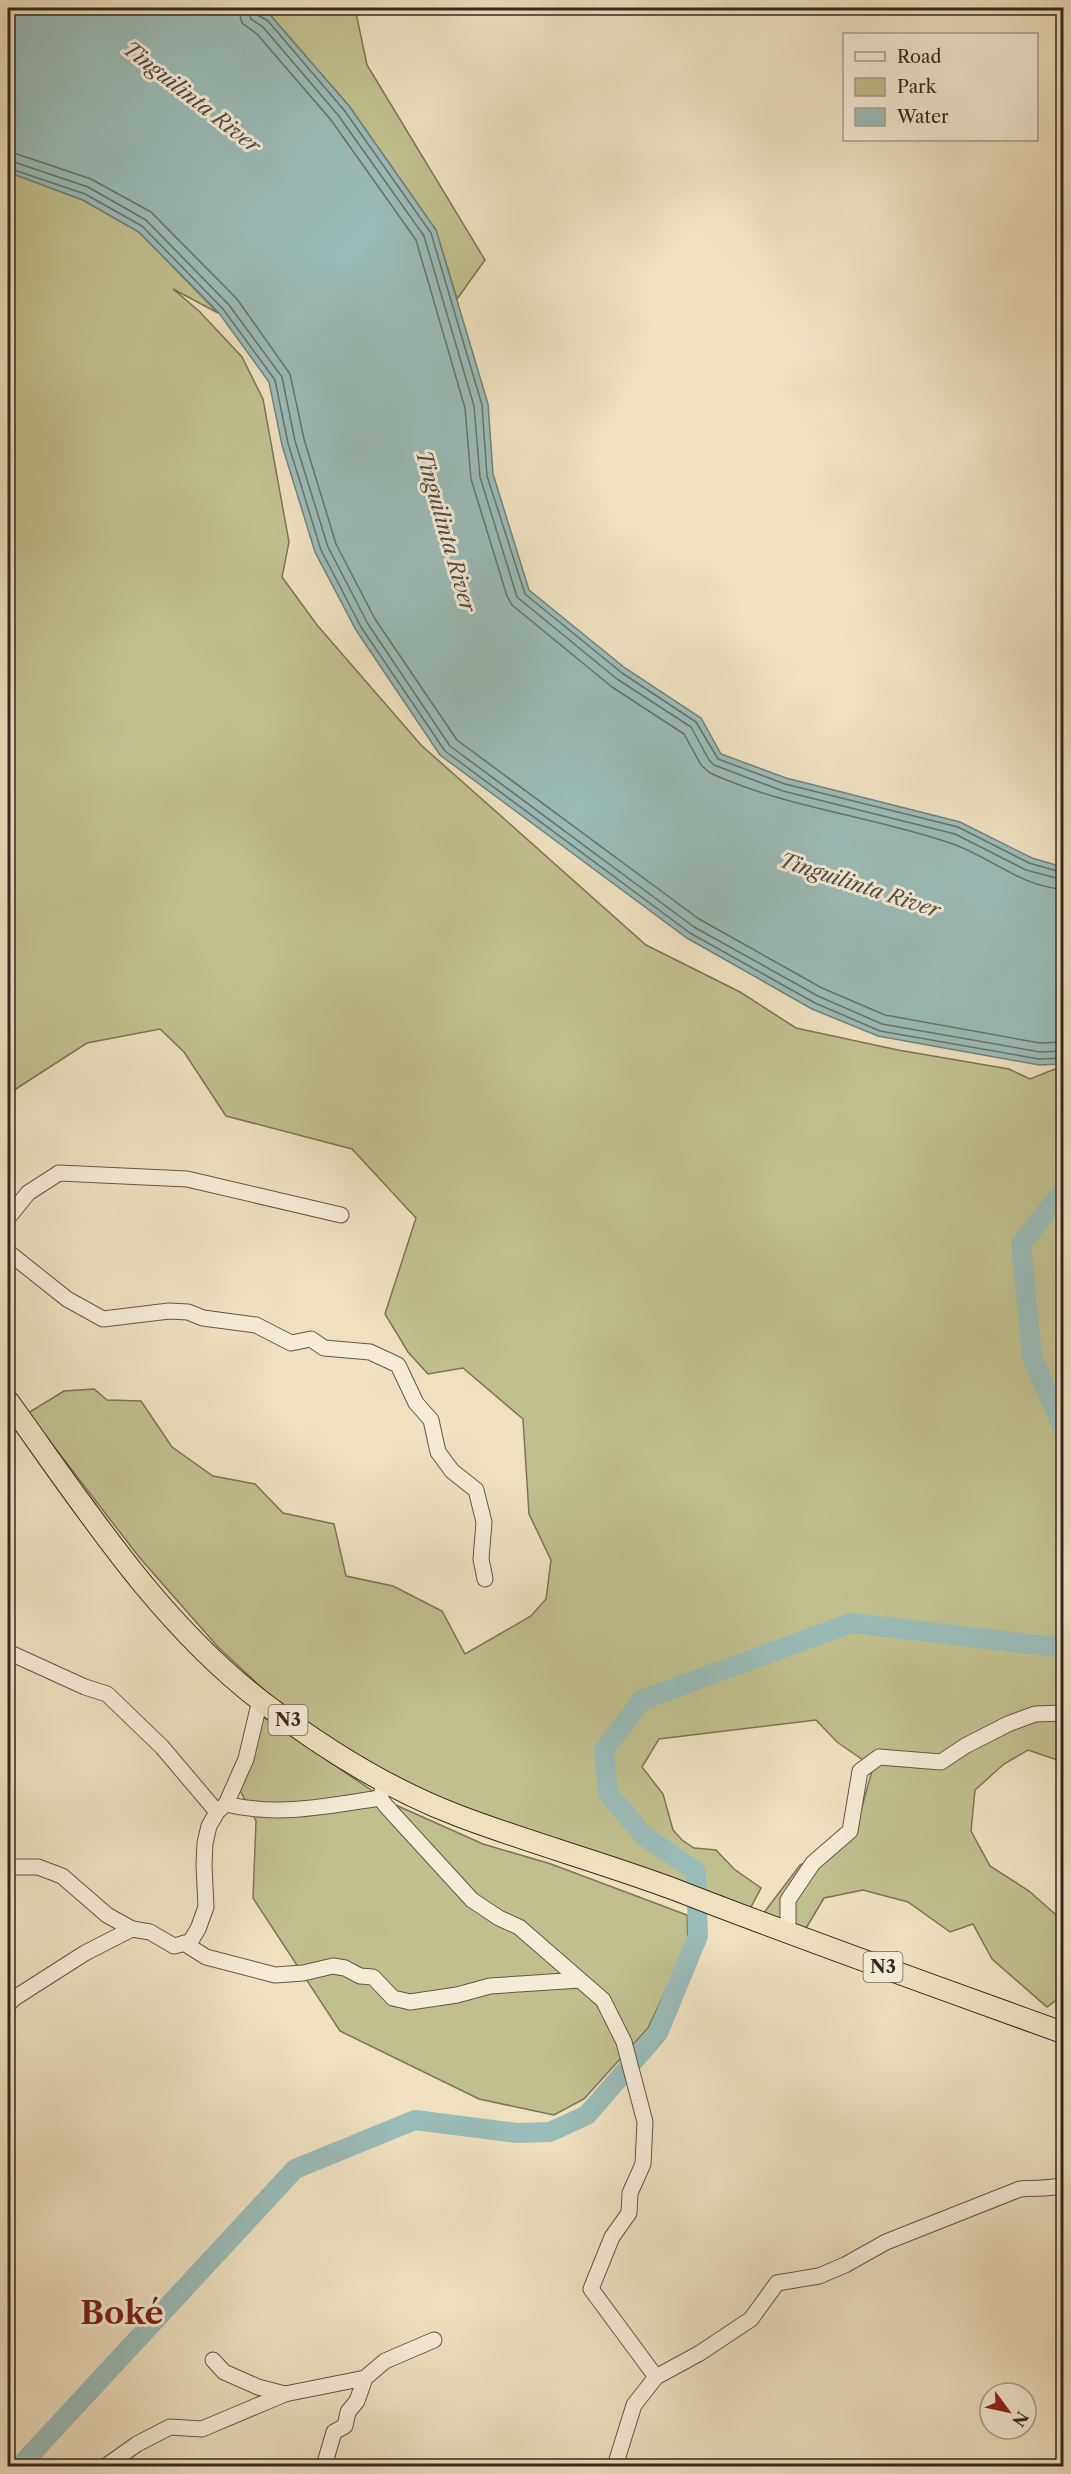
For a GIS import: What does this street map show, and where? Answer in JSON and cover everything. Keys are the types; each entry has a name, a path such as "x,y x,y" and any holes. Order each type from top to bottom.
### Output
{"highway":[{"name":"N3","path":"8,1401 129,1566 165,1609 225,1670 260,1701 324,1745 382,1790 676,1890 702,1902 1064,2033"}],"street":[{"path":"8,1218 28,1193 59,1173 187,1179 341,1215"},
{"path":"8,1252 68,1299 103,1319 169,1311 189,1312 203,1318 256,1325 291,1343 310,1339 324,1348 370,1352 398,1365 416,1403 430,1420 438,1452 452,1471 476,1490 484,1522 481,1559 485,1579"},
{"path":"8,1652 85,1687 107,1694 221,1808 288,1811 382,1790 472,1900 499,1918 519,1927 603,2000 624,2042 645,2122 644,2164 630,2193 629,2213 612,2237 591,2289 656,2377"},
{"path":"8,1867 38,1867 62,1876 107,1915 132,1929 150,1932 174,1946 190,1942 198,1929 206,1907 205,1843 209,1826 246,1760 260,1701"},
{"path":"788,1932 788,1900 813,1863 850,1832 860,1771 879,1757 941,1762 1000,1727 1035,1714 1064,1713"},
{"path":"8,2005 13,1999 86,1953 132,1929"},
{"path":"184,1943 206,1957 275,1975 303,1973 333,1966 345,1968 360,1976 373,1977 393,1998 410,2002 457,1995 490,1986 580,1980"},
{"path":"615,2466 634,2405 656,2377 700,2353 751,2319 777,2283 819,2276 845,2265 886,2242 1020,2189 1036,2187 1046,2190 1064,2185"},
{"path":"324,2466 334,2432 345,2426 348,2412 357,2401 366,2378 385,2361 434,2340"},
{"path":"213,2360 224,2372 258,2387 285,2394"},
{"path":"106,2466 137,2444 170,2427 202,2429 285,2394 366,2378"}],"green space":[{"path":"257,8 355,8 367,65 485,260 457,299 436,230 349,106 271,16"},
{"path":"8,172 83,200 139,232 218,313 173,289 199,311 242,357 263,399 289,542 282,577 317,625 421,745 646,945 740,992 796,1028 898,1050 1009,1069 1030,1079 1063,1068 1063,1762 1028,1750 1004,1764 975,1790 971,1831 990,1866 1029,1891 1063,1921 1063,1995 1047,2007 992,1959 973,1924 950,1932 908,1902 863,1890 824,1898 802,1935 760,1918 800,1865 843,1844 862,1807 873,1767 837,1742 816,1720 659,1739 642,1767 663,1794 673,1830 682,1840 694,1848 716,1850 734,1869 761,1888 751,1907 704,1906 427,1796 290,1714 218,1647 139,1557 28,1413 64,1391 94,1389 107,1400 141,1401 172,1447 213,1476 255,1484 283,1513 334,1524 346,1576 393,1586 442,1611 465,1654 531,1616 546,1599 551,1560 529,1514 523,1419 463,1368 428,1374 408,1352 385,1314 416,1218 352,1149 226,1116 184,1052 160,1029 87,1043 8,1094"},
{"path":"260,1715 389,1802 483,1844 551,1864 687,1915 688,1943 648,2028 584,2099 554,2115 479,2099 340,2031 253,1898 256,1821 232,1775"}],"water":[{"name":"Tinguilinta River","path":"8,8 257,8 271,16 349,106 436,230 488,404 493,474 529,590 625,668 701,718 721,754 786,778 960,822 1032,858 1063,867 1063,1064 1039,1065 878,1036 812,1009 687,938 440,755 356,630 315,552 282,445 269,382 219,313 139,232 83,200 8,172"}],"waterway":[{"path":"1064,1190 1021,1244 1032,1356 1064,1431"},
{"path":"20,2466 295,2169 415,2120 517,2133 550,2132 587,2115 658,2033 698,1936 696,1871 644,1836 608,1793 604,1750 642,1700 851,1623 1064,1648"}],"district":[{"name":"Boké","path":"122,2312"}]}
